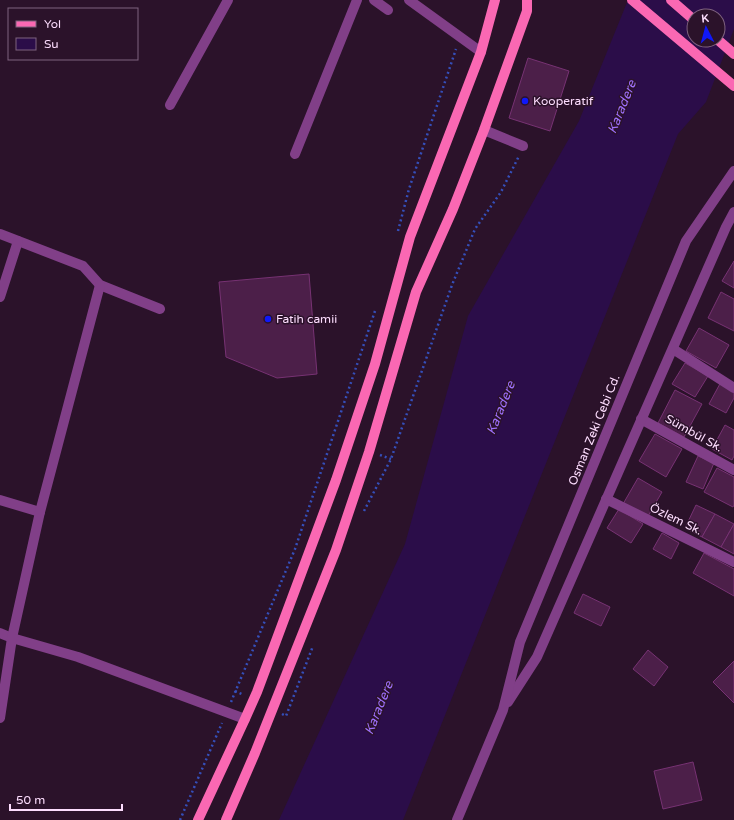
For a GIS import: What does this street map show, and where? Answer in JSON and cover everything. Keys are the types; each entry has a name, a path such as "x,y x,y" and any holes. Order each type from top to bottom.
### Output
{"main road":[{"path":"198,820 257,692 336,480 375,364 410,237 481,52 495,0"},
{"path":"226,820 255,754 336,550 369,452 416,292 453,209 484,130 526,11 527,0"},
{"path":"632,0 734,86"},
{"path":"671,0 686,13"},
{"path":"726,47 734,54"}],"street":[{"path":"170,105 228,0"},
{"path":"295,154 357,0"},
{"path":"374,0 388,10"},
{"path":"409,0 481,52"},
{"path":"484,130 523,146"},
{"name":"Osman Zeki Cebi Cd.","path":"457,820 503,710 520,642 686,241 734,171"},
{"name":"Osman Zeki Cebi Cd.","path":"503,710 537,657 641,419 734,212"},
{"path":"0,234 83,266 100,285 160,309"},
{"path":"0,297 18,241"},
{"path":"0,718 12,638 40,512 100,285"},
{"path":"673,349 734,388"},
{"name":"Sümbül Sk.","path":"641,419 734,470"},
{"name":"Özlem Sk.","path":"606,499 734,562"},
{"path":"0,500 40,512"},
{"path":"0,633 12,638 78,657 245,719"}],"path":[{"path":"397,233 409,189 460,38"},
{"path":"362,516 391,459 452,285 475,229 501,192 523,146"},
{"path":"180,820 295,549 377,306"},
{"path":"286,716 314,642"}],"water":[{"name":"Karadere","path":"628,0 734,0 734,29 706,102 678,134 403,820 279,820 405,544 468,316 579,121"}],"building":[{"path":"528,58 569,71 550,131 509,118"},
{"path":"734,261 734,288 722,281"},
{"name":"Fatih camii","path":"309,274 317,374 277,378 226,357 219,282"},
{"path":"721,292 734,299 734,331 708,318"},
{"path":"699,328 729,345 716,368 686,351"},
{"path":"685,363 708,376 695,397 672,384"},
{"path":"722,380 734,386 734,398 726,413 709,404"},
{"path":"675,390 702,404 684,437 658,423"},
{"path":"725,425 734,430 734,456 732,460 712,449"},
{"path":"655,434 682,449 666,477 639,461"},
{"path":"698,456 714,463 703,489 686,482"},
{"path":"717,468 734,477 733,507 704,492"},
{"path":"638,478 662,492 647,518 623,504"},
{"path":"696,505 715,514 702,537 685,528"},
{"path":"619,509 643,524 631,543 607,528"},
{"path":"715,514 734,524 721,547 702,537"},
{"path":"734,524 734,554 721,547"},
{"path":"662,533 679,543 671,559 653,549"},
{"path":"704,553 734,569 734,596 693,573"},
{"path":"583,594 610,607 601,626 574,613"},
{"path":"648,650 668,667 654,686 633,669"},
{"path":"734,661 734,703 713,682"},
{"path":"693,762 702,800 663,809 654,771"}],"place":[{"name":"Kooperatif","path":"525,101"},
{"name":"Fatih camii","path":"268,319"}]}
